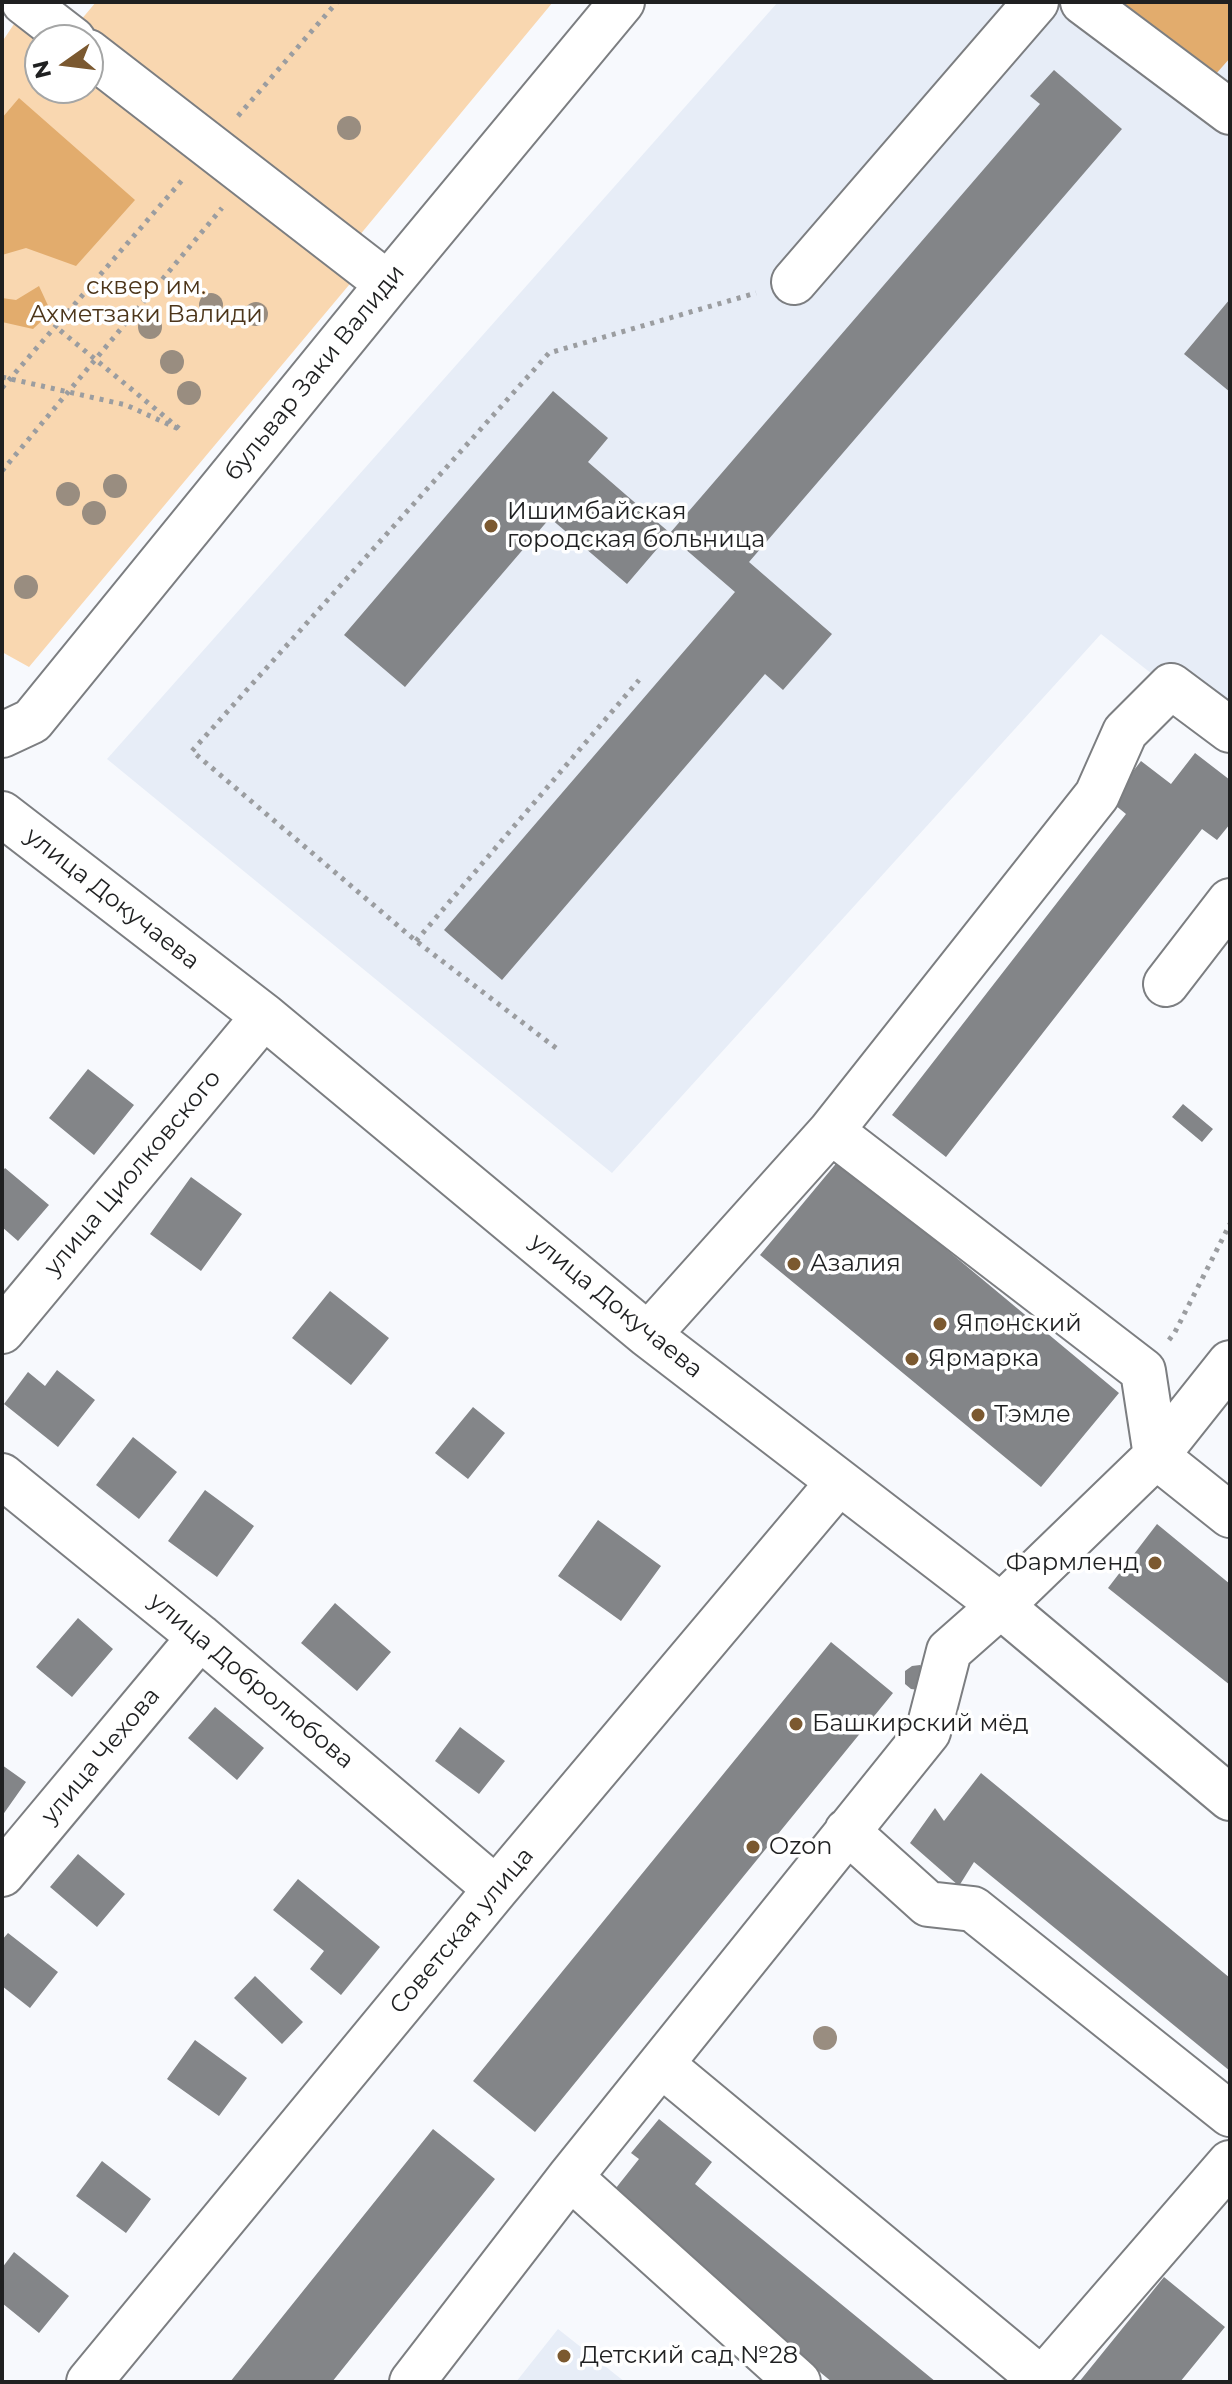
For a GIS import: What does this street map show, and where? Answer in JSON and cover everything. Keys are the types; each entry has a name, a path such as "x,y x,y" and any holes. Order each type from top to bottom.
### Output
{"street":[{"path":"24,2 52,24"},
{"name":"бульвар Заки Валиди","path":"2,735 32,721 622,2"},
{"path":"794,282 1036,2"},
{"path":"1083,2 1230,112"},
{"path":"104,64 388,284"},
{"path":"648,1335 831,1131 1097,795 1125,732 1171,686 1230,730"},
{"name":"улица Докучаева","path":"2,814 264,1016 648,1335 1001,1606 1230,1798"},
{"path":"1230,879 1226,884 1230,887"},
{"path":"1166,984 1230,901"},
{"name":"улица Циолковского","path":"2,1331 264,1016"},
{"path":"831,1131 1143,1371 1156,1456 1230,1515"},
{"path":"412,2382 570,2177 928,1732 949,1651 1001,1606 1156,1456 1230,1363"},
{"name":"улица Добролюбова","path":"2,1476 200,1637 496,1889"},
{"name":"Советская улица","path":"89,2382 496,1889 839,1482"},
{"name":"улица Чехова","path":"2,1874 200,1637"},
{"path":"847,1831 928,1904 973,1909 1230,2114"},
{"path":"662,2065 1042,2380 1230,2163"},
{"path":"570,2177 798,2382"}],"path":[{"path":"2,388 337,2"},
{"path":"2,471 248,176"},
{"path":"556,1048 416,941 192,751 549,353 794,282"},
{"path":"2,377 126,405 181,430 56,327"},
{"path":"416,941 639,680"},
{"path":"1143,1371 1175,1332 1230,1224"}],"shaded area":[{"path":"778,2 1230,2 1230,735 1101,634 612,1173 107,759"},
{"path":"1120,2 1230,2 1230,58 1215,75"},
{"path":"19,98 135,200 76,266 26,248 2,255 2,118"},
{"path":"39,286 51,312 33,329 2,322 2,298 16,300"},
{"name":"Детский сад №28","path":"558,2329 625,2382 516,2382"}],"green space":[{"path":"96,2 553,2 359,236 104,48 104,24 78,24"},
{"name":"сквер им. Ахметзаки Валиди","path":"18,18 24,24 24,104 104,104 104,84 354,279 29,667 2,652 2,42"}],"building":[{"name":"Ишимбайская городская больница","path":"1054,70 1122,129 749,562 832,634 783,690 765,674 502,980 444,930 735,592 669,535 627,584 550,518 405,687 344,635 553,391 608,438 588,462 670,533 1040,104 1030,96"},
{"path":"1230,299 1230,392 1184,354"},
{"path":"1195,753 1230,780 1230,824 1217,840 1202,829 946,1157 892,1115 1126,814 1110,801 1141,761 1171,784"},
{"path":"88,1069 134,1105 94,1155 49,1118"},
{"path":"1183,1104 1213,1129 1202,1142 1172,1117"},
{"name":"Японский","path":"839,1160 1119,1393 1041,1487 760,1255"},
{"path":"5,1168 49,1205 18,1241 2,1227 2,1172"},
{"path":"191,1177 242,1214 201,1271 150,1234"},
{"path":"330,1291 389,1338 351,1385 292,1338"},
{"path":"57,1370 95,1400 58,1447 4,1404 28,1372 45,1386"},
{"path":"473,1407 505,1433 468,1479 435,1453"},
{"path":"133,1437 177,1472 139,1519 96,1485"},
{"path":"205,1490 254,1526 217,1577 168,1541"},
{"path":"598,1520 661,1566 621,1621 558,1576"},
{"path":"1157,1524 1230,1584 1230,1685 1108,1588"},
{"path":"335,1603 391,1652 357,1691 301,1643"},
{"path":"78,1618 113,1649 72,1697 36,1667"},
{"path":"831,1642 893,1693 535,2132 473,2081"},
{"path":"920,1665 924,1668 919,1690 911,1689 905,1684 905,1671"},
{"path":"215,1707 264,1748 237,1780 188,1738"},
{"path":"460,1727 505,1761 479,1794 435,1761"},
{"path":"2,1765 26,1782 2,1816"},
{"path":"981,1773 1230,1978 1230,2071 974,1862 959,1886 910,1843 935,1808 944,1821"},
{"path":"78,1854 125,1894 97,1927 50,1887"},
{"path":"298,1879 380,1947 341,1995 310,1969 324,1951 273,1910"},
{"path":"8,1933 58,1972 30,2008 2,1986 2,1940"},
{"path":"255,1976 303,2022 282,2044 234,1998"},
{"path":"195,2040 247,2078 219,2116 167,2079"},
{"path":"659,2119 712,2162 695,2184 936,2382 832,2382 608,2198 639,2159 631,2153"},
{"path":"433,2129 495,2179 332,2382 230,2382"},
{"path":"102,2161 151,2199 126,2233 76,2196"},
{"path":"14,2252 69,2296 39,2333 2,2303 2,2268"},
{"path":"1164,2277 1225,2327 1180,2382 1079,2382"}],"place":[{"name":"Ишимбайская городская больница","path":"491,526"},
{"name":"Азалия","path":"794,1264"},
{"name":"Японский","path":"940,1324"},
{"name":"Ярмарка","path":"912,1359"},
{"name":"Тэмле","path":"978,1415"},
{"name":"Фармленд","path":"1155,1563"},
{"name":"Башкирский мёд","path":"796,1724"},
{"name":"Ozon","path":"753,1847"},
{"name":"Детский сад №28","path":"564,2356"}]}
